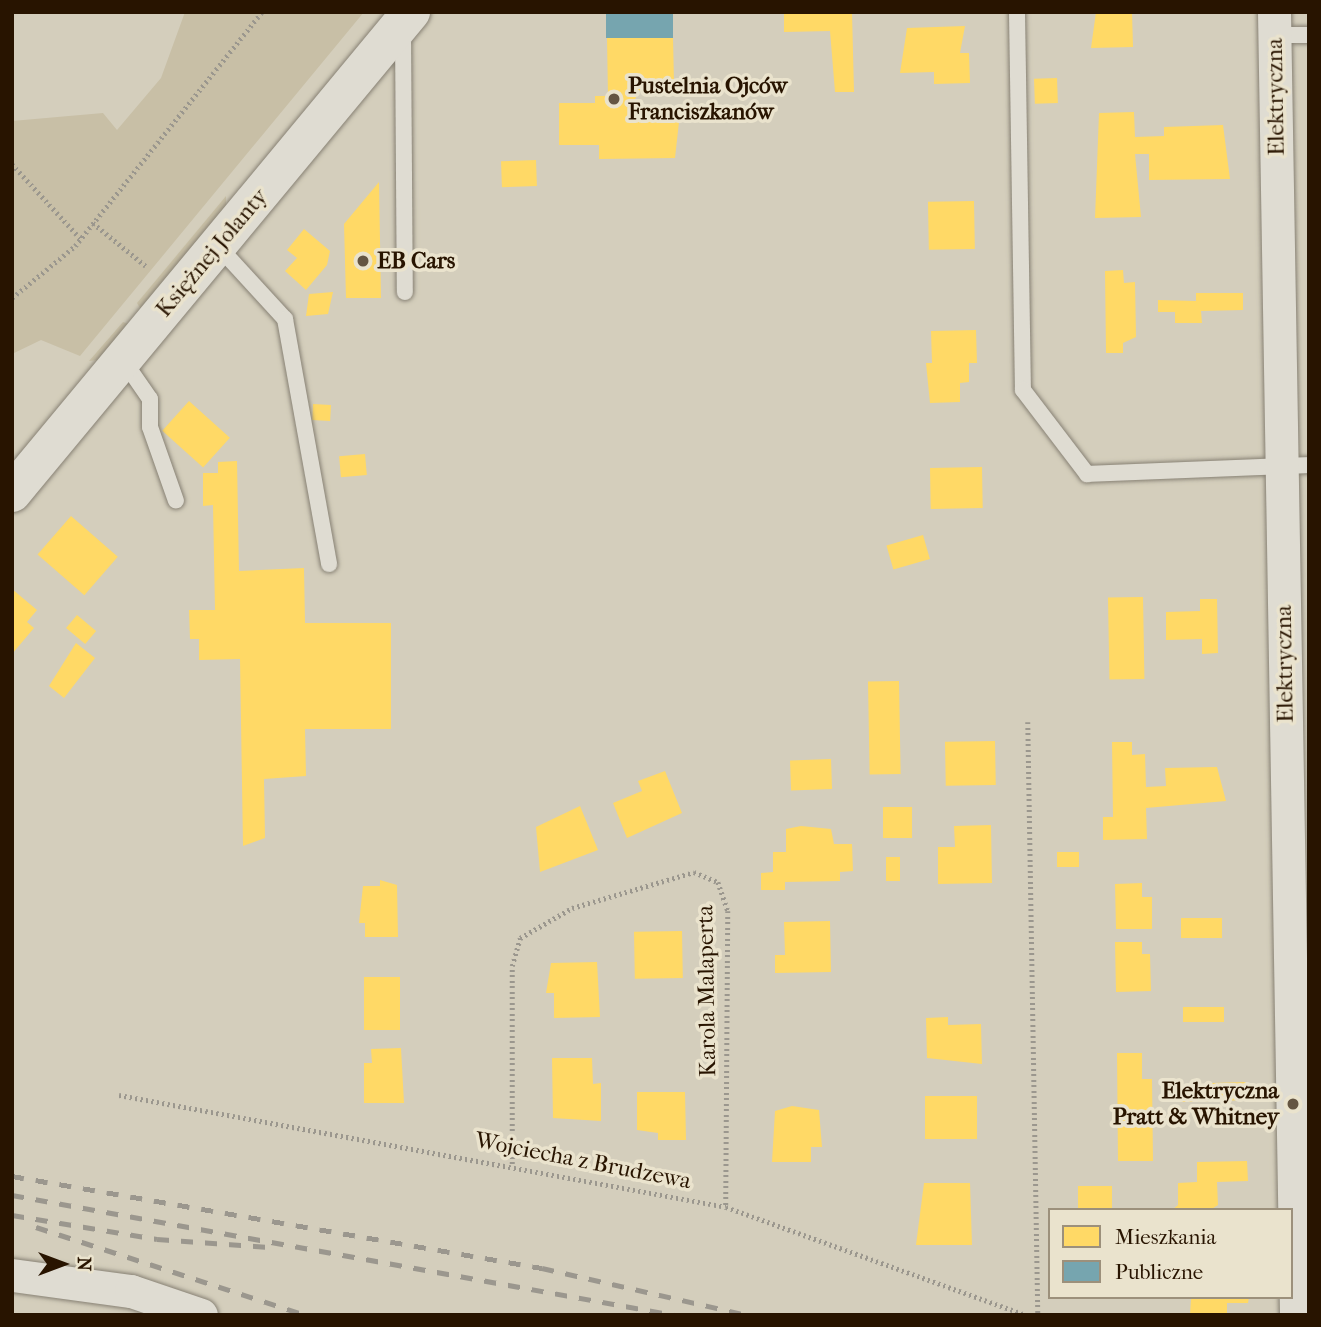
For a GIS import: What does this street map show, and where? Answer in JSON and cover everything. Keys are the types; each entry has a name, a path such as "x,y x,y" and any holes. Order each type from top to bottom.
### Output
{"street":[{"name":"Księżnej Jolanty","path":"12,493 407,17"},
{"name":"Elektryczna","path":"1275,24 1295,465 1299,926 1296,1315"},
{"path":"12,1275 131,1291 201,1315"}],"lane":[{"path":"1017,12 1023,390 1087,474 1295,465"},
{"path":"405,292 407,17"},
{"path":"1275,24 1309,35"},
{"path":"218,246 285,319 329,564"},
{"path":"123,360 150,399 150,427 176,502"}],"path":[{"path":"12,298 81,239 262,12"},
{"path":"12,164 81,239"},
{"path":"93,223 146,266"},
{"path":"1028,722 1038,1315"},
{"name":"Karola Malaperta","path":"512,1164 512,966 520,938 572,908 694,872 718,882 728,911 726,1207"},
{"name":"Wojciecha z Brudzewa","path":"119,1096 512,1164 726,1207 1026,1315"}],"shaded area":[{"path":"185,12 364,12 80,356 41,340 12,354 12,121 103,113 117,130 161,78"},
{"path":"226,196 226,211 142,311 137,303"},
{"path":"123,322 131,325 98,360 89,361"}],"building: Mieszkania":[{"path":"784,12 852,12 854,92 835,92 830,31 784,32"},
{"path":"1096,12 1132,12 1133,47 1091,48"},
{"path":"965,26 960,53 969,53 970,83 934,84 934,72 900,73 907,28"},
{"name":"Pustelnia Ojców Franciszkanów","path":"673,37 674,83 643,84 633,103 680,113 675,158 599,159 599,145 559,145 559,103 595,103 595,96 608,96 607,38"},
{"path":"1057,78 1058,103 1035,104 1034,79"},
{"path":"1134,112 1135,137 1164,136 1164,127 1223,125 1230,179 1149,180 1149,154 1135,154 1141,217 1095,218 1099,113"},
{"path":"536,160 537,186 502,187 501,161"},
{"name":"EB Cars","path":"379,182 381,298 346,298 344,224"},
{"path":"974,201 975,249 929,250 928,202"},
{"path":"304,229 330,251 327,265 306,290 285,271 297,258 287,250"},
{"path":"1123,270 1124,283 1135,282 1136,337 1123,343 1123,353 1106,353 1105,271"},
{"path":"333,292 328,314 306,316 309,294"},
{"path":"1196,293 1243,293 1243,310 1201,311 1202,323 1175,323 1175,312 1158,312 1158,300 1196,301"},
{"path":"976,330 977,363 969,363 969,382 960,383 960,402 930,403 926,363 932,363 931,331"},
{"path":"189,401 230,438 203,468 162,431"},
{"path":"313,404 331,405 330,421 312,420"},
{"path":"365,454 367,475 341,477 339,456"},
{"path":"237,461 239,571 304,568 305,623 391,623 391,729 305,729 306,776 264,779 265,838 243,846 240,659 199,660 199,639 190,639 189,610 215,610 213,505 203,506 203,473 218,473 218,462"},
{"path":"982,467 983,508 931,509 930,468"},
{"path":"71,516 118,557 84,595 38,554"},
{"path":"923,535 930,559 893,570 886,545"},
{"path":"12,589 37,610 27,622 34,628 12,654"},
{"path":"1143,597 1144,679 1109,680 1108,598"},
{"path":"1200,599 1217,599 1218,653 1202,654 1202,639 1166,640 1166,612 1200,611"},
{"path":"77,615 96,631 85,644 66,628"},
{"path":"76,643 95,658 64,698 49,686"},
{"path":"899,681 901,774 870,775 868,682"},
{"path":"995,741 996,785 946,786 945,742"},
{"path":"1112,742 1132,742 1132,755 1145,754 1146,787 1166,786 1165,768 1217,767 1226,801 1146,808 1147,839 1103,840 1103,817 1113,817"},
{"path":"831,759 832,789 791,790 790,760"},
{"path":"665,771 682,813 627,838 613,803 642,791 638,781"},
{"path":"580,806 598,850 540,872 536,827"},
{"path":"883,807 912,807 912,838 883,838"},
{"path":"991,825 992,883 938,884 938,847 955,847 954,826"},
{"path":"801,826 831,829 834,844 852,844 853,871 840,872 840,881 785,882 785,890 761,890 761,873 773,872 773,852 786,852 786,829"},
{"path":"1057,852 1079,852 1079,867 1057,867"},
{"path":"886,857 900,857 900,881 886,881"},
{"path":"380,880 397,885 398,937 365,937 365,923 359,923 363,886 380,886"},
{"path":"1142,883 1142,897 1152,897 1152,929 1116,929 1115,884"},
{"path":"1181,918 1222,918 1222,938 1181,938"},
{"path":"830,921 831,972 775,973 775,955 785,955 784,922"},
{"path":"682,931 683,978 635,979 634,932"},
{"path":"1115,942 1142,942 1142,954 1150,954 1151,991 1116,992"},
{"path":"597,962 600,1017 554,1018 554,993 546,993 551,963"},
{"path":"364,977 400,977 400,1030 364,1030"},
{"path":"1183,1007 1224,1007 1224,1022 1183,1022"},
{"path":"948,1017 948,1025 981,1024 982,1064 927,1058 926,1018"},
{"path":"401,1048 404,1103 364,1103 364,1063 372,1063 371,1049"},
{"path":"1117,1053 1142,1053 1142,1079 1152,1079 1153,1161 1118,1161"},
{"path":"552,1058 592,1058 593,1084 601,1083 601,1121 553,1118"},
{"path":"1246,1082 1247,1100 1179,1102 1179,1093 1212,1092 1212,1083"},
{"path":"637,1092 685,1092 686,1140 658,1140 658,1133 637,1130"},
{"path":"925,1096 977,1096 977,1139 925,1139"},
{"path":"792,1106 819,1110 822,1147 811,1147 811,1162 772,1162 775,1111"},
{"path":"1247,1161 1248,1181 1217,1182 1218,1205 1213,1208 1174,1208 1178,1205 1178,1183 1197,1182 1197,1162"},
{"path":"924,1183 970,1183 972,1245 916,1245"},
{"path":"1078,1186 1112,1186 1112,1208 1078,1208"},
{"path":"1191,1299 1249,1299 1248,1303 1227,1303 1227,1315 1190,1315"}],"building: Publiczne":[{"path":"606,12 673,12 673,38 606,38"}],"railway":[{"path":"12,1176 542,1268 748,1315"},
{"path":"12,1195 674,1315"},
{"path":"12,1215 157,1239 269,1247"},
{"path":"36,1227 306,1315"}],"place":[{"name":"Pustelnia Ojców Franciszkanów","path":"614,99"},
{"name":"EB Cars","path":"363,261"},
{"name":"Elektryczna Pratt & Whitney","path":"1293,1104"}]}
